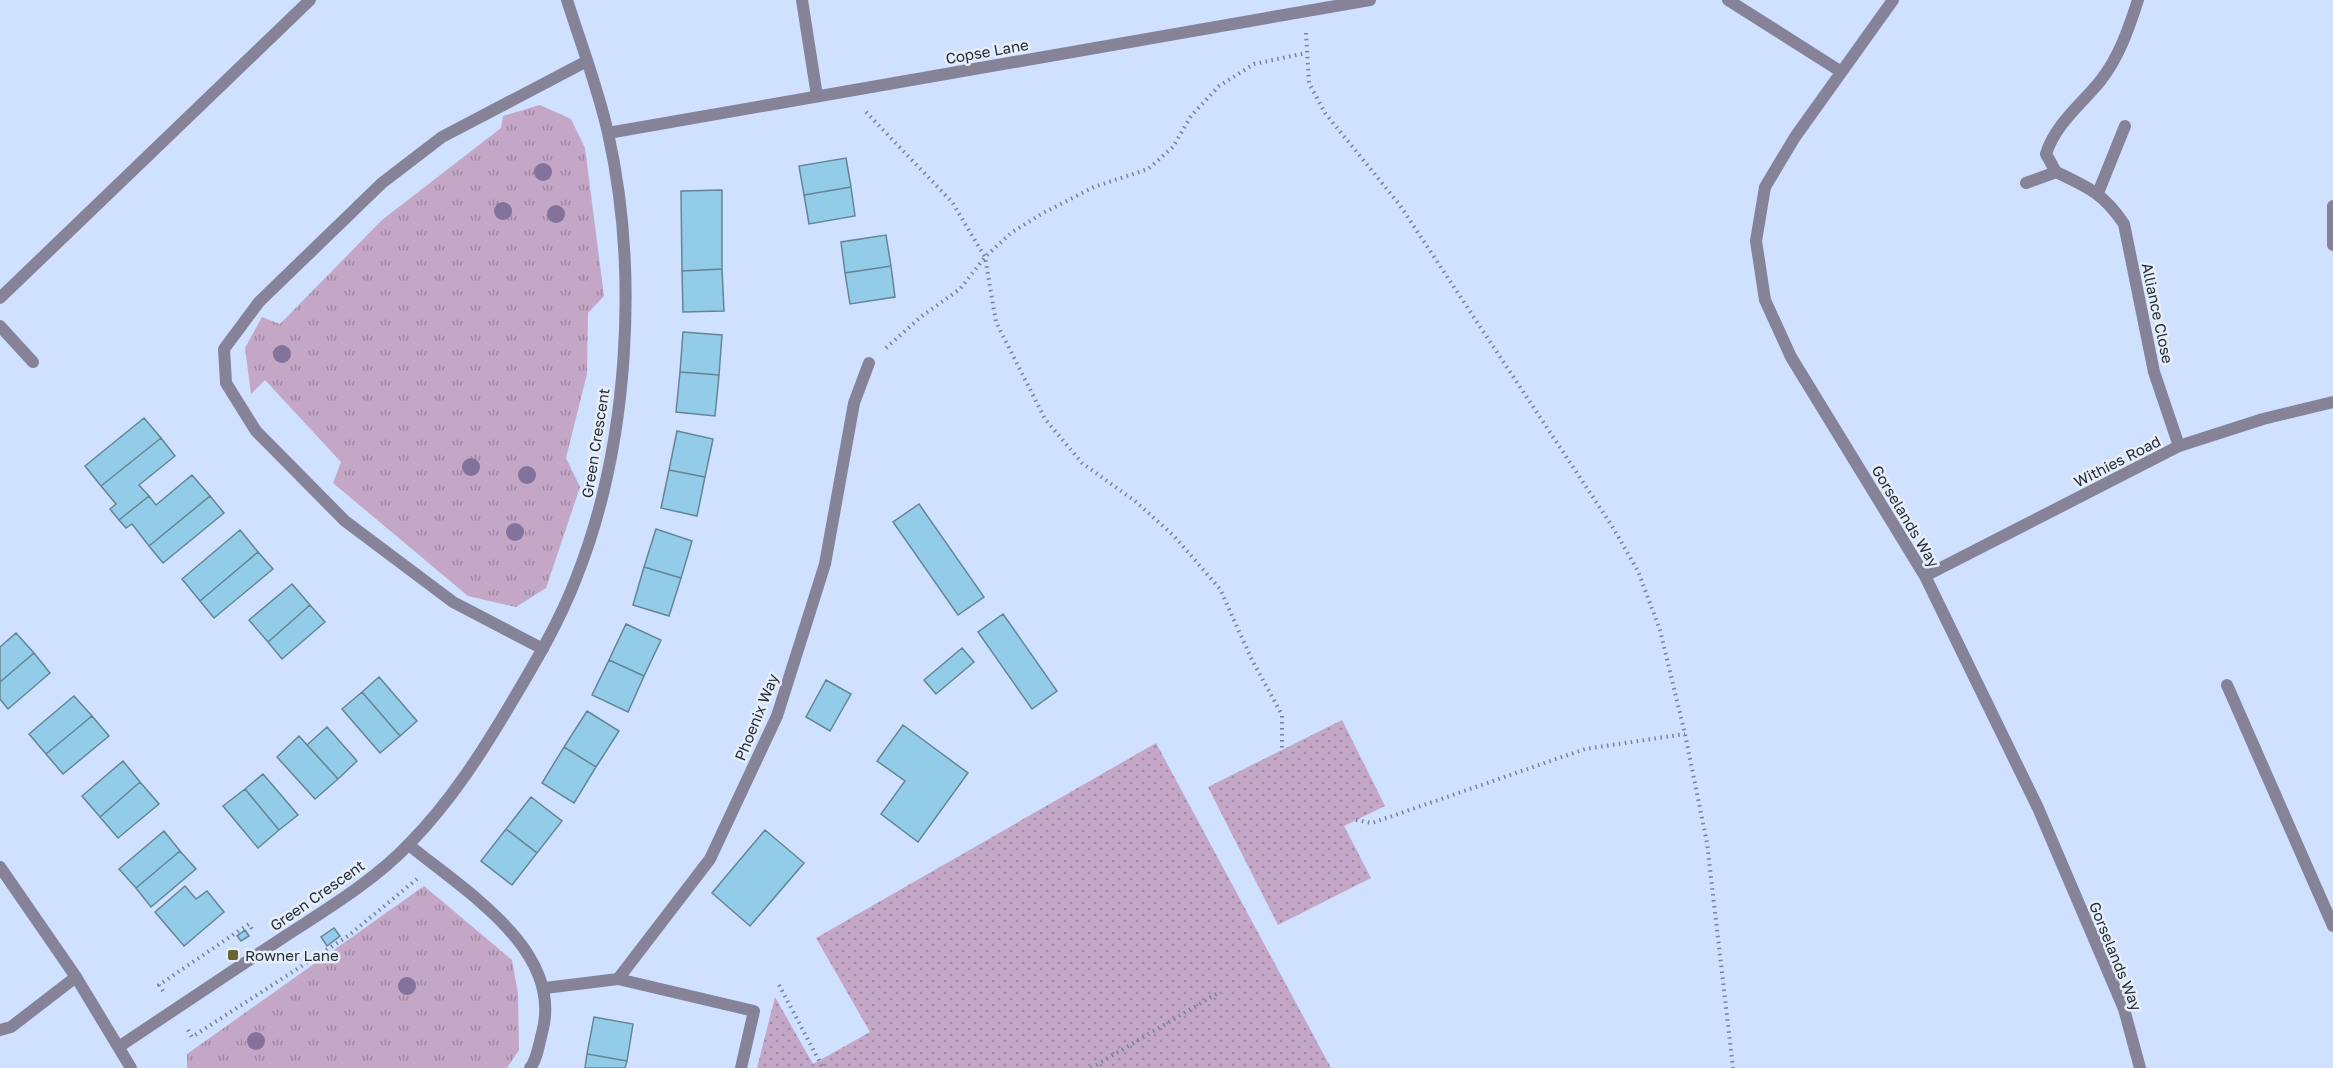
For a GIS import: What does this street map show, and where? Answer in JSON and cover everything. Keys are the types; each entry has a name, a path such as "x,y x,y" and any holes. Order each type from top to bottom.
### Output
{"street":[{"path":"0,298 310,0"},
{"name":"Green Crescent","path":"120,1046 357,888 409,845 455,791 497,727 543,649 577,576 599,508 616,420 625,331 623,235 608,133 567,0"},
{"path":"802,0 817,96"},
{"name":"Copse Lane","path":"608,133 1345,2 1370,0"},
{"path":"1728,0 1840,71"},
{"name":"Gorselands Way","path":"1893,0 1840,71 1795,137 1765,187 1756,241 1765,300 1791,357 1925,576 2038,808 2124,1009 2140,1068"},
{"path":"2026,183 2056,172 2046,154 2051,137 2103,78 2127,34 2138,0"},
{"path":"543,649 453,602 345,521 256,431 226,383 224,349 259,302 382,183 442,137 586,61"},
{"path":"2098,193 2125,126"},
{"name":"Alliance Close","path":"2056,172 2098,193 2124,224 2154,372 2179,446"},
{"path":"2333,206 2333,245"},
{"path":"0,326 33,362"},
{"name":"Phoenix Way","path":"618,979 710,859 777,716 825,564 854,403 869,363"},
{"name":"Withies Road","path":"1925,576 2179,446 2263,419 2333,402"},
{"path":"2227,685 2333,926"},
{"path":"409,845 499,919 529,955 544,988 543,1028 530,1068"},
{"path":"0,867 120,1046 131,1068"},
{"path":"0,1030 11,1027 75,977"},
{"path":"544,988 618,979 754,1011 741,1068"}],"path":[{"path":"1307,10 1306,53 1309,83 1325,113 1398,204 1605,516 1638,571 1660,630 1685,734 1707,843 1733,1068"},
{"path":"869,363 922,316 960,289 985,257 1011,233 1043,213 1094,187 1148,169 1173,147 1191,116 1219,86 1254,64 1306,53"},
{"path":"847,92 952,202 985,257 996,322 1045,419 1082,463 1135,501 1174,536 1220,589 1282,715 1282,750"},
{"path":"1356,820 1372,823 1586,748 1685,734"},
{"path":"779,985 823,1068"},
{"path":"1091,1068 1218,993"}],"green space":[{"path":"540,105 571,119 585,148 604,296 588,313 587,374 566,458 580,487 546,588 516,607 468,596 333,483 341,462 265,380 251,394 245,348 262,317 280,324 382,220 501,128 503,116"},
{"path":"1342,720 1385,806 1344,826 1371,878 1278,925 1208,787"},
{"path":"1156,743 1331,1068 757,1068 775,997 813,1064 870,1032 816,938"},
{"path":"424,886 512,960 518,994 519,1050 507,1068 187,1068 187,1054"}],"building":[{"path":"846,158 851,187 804,195 799,166"},
{"path":"851,187 855,216 809,224 804,195"},
{"path":"722,190 722,269 682,271 681,191"},
{"path":"886,235 891,266 845,273 841,242"},
{"path":"891,266 895,297 850,304 845,273"},
{"path":"722,269 724,311 683,312 682,271"},
{"path":"683,332 722,335 719,375 680,372"},
{"path":"680,372 719,375 715,416 676,412"},
{"path":"144,418 161,438 101,486 85,466"},
{"path":"677,431 713,439 705,477 669,470"},
{"path":"161,438 175,456 139,485 149,496 119,520 110,509 116,504 101,486"},
{"path":"669,470 705,477 697,516 661,508"},
{"path":"192,475 210,496 149,546 132,524 126,528 119,520 149,496 156,505"},
{"path":"210,496 224,513 163,563 149,546"},
{"path":"919,504 984,597 958,615 893,522"},
{"path":"656,529 692,541 681,578 644,567"},
{"path":"240,530 258,552 200,601 182,579"},
{"path":"258,552 273,569 214,618 200,601"},
{"path":"644,567 681,578 669,616 633,605"},
{"path":"292,584 310,605 268,642 249,620"},
{"path":"310,605 325,622 282,659 268,642"},
{"path":"1003,614 1057,691 1032,709 978,632"},
{"path":"626,624 661,640 644,676 609,660"},
{"path":"16,633 34,653 0,682 0,647"},
{"path":"962,648 974,662 936,694 924,680"},
{"path":"34,653 50,673 8,709 0,699 0,682"},
{"path":"609,660 644,676 628,712 592,695"},
{"path":"379,677 417,721 400,736 362,692"},
{"path":"826,680 851,694 830,731 806,717"},
{"path":"362,692 400,736 380,753 342,709"},
{"path":"74,696 92,716 46,754 29,734"},
{"path":"587,711 619,731 596,767 564,747"},
{"path":"92,716 109,736 63,774 46,754"},
{"path":"903,725 968,773 918,842 881,814 905,781 877,761"},
{"path":"327,727 357,761 338,779 307,745"},
{"path":"299,736 338,779 315,799 277,757"},
{"path":"564,747 596,767 574,803 542,783"},
{"path":"123,761 140,782 100,817 82,796"},
{"path":"263,774 298,815 279,830 245,789"},
{"path":"140,782 159,804 118,838 100,817"},
{"path":"245,789 279,830 258,848 223,806"},
{"path":"531,797 562,821 537,853 506,829"},
{"path":"506,829 537,853 512,885 481,861"},
{"path":"765,830 804,863 750,926 712,893"},
{"path":"164,831 180,851 136,888 119,869"},
{"path":"180,851 196,869 151,907 136,888"},
{"path":"185,886 196,899 207,891 224,912 184,946 155,912"},
{"path":"334,928 340,936 327,946 321,937"},
{"path":"245,930 249,936 241,941 237,936"},
{"path":"594,1017 633,1024 627,1061 587,1054"},
{"path":"587,1054 627,1061 625,1068 585,1068"}],"place":[{"name":"Rowner Lane","path":"233,955"}]}
